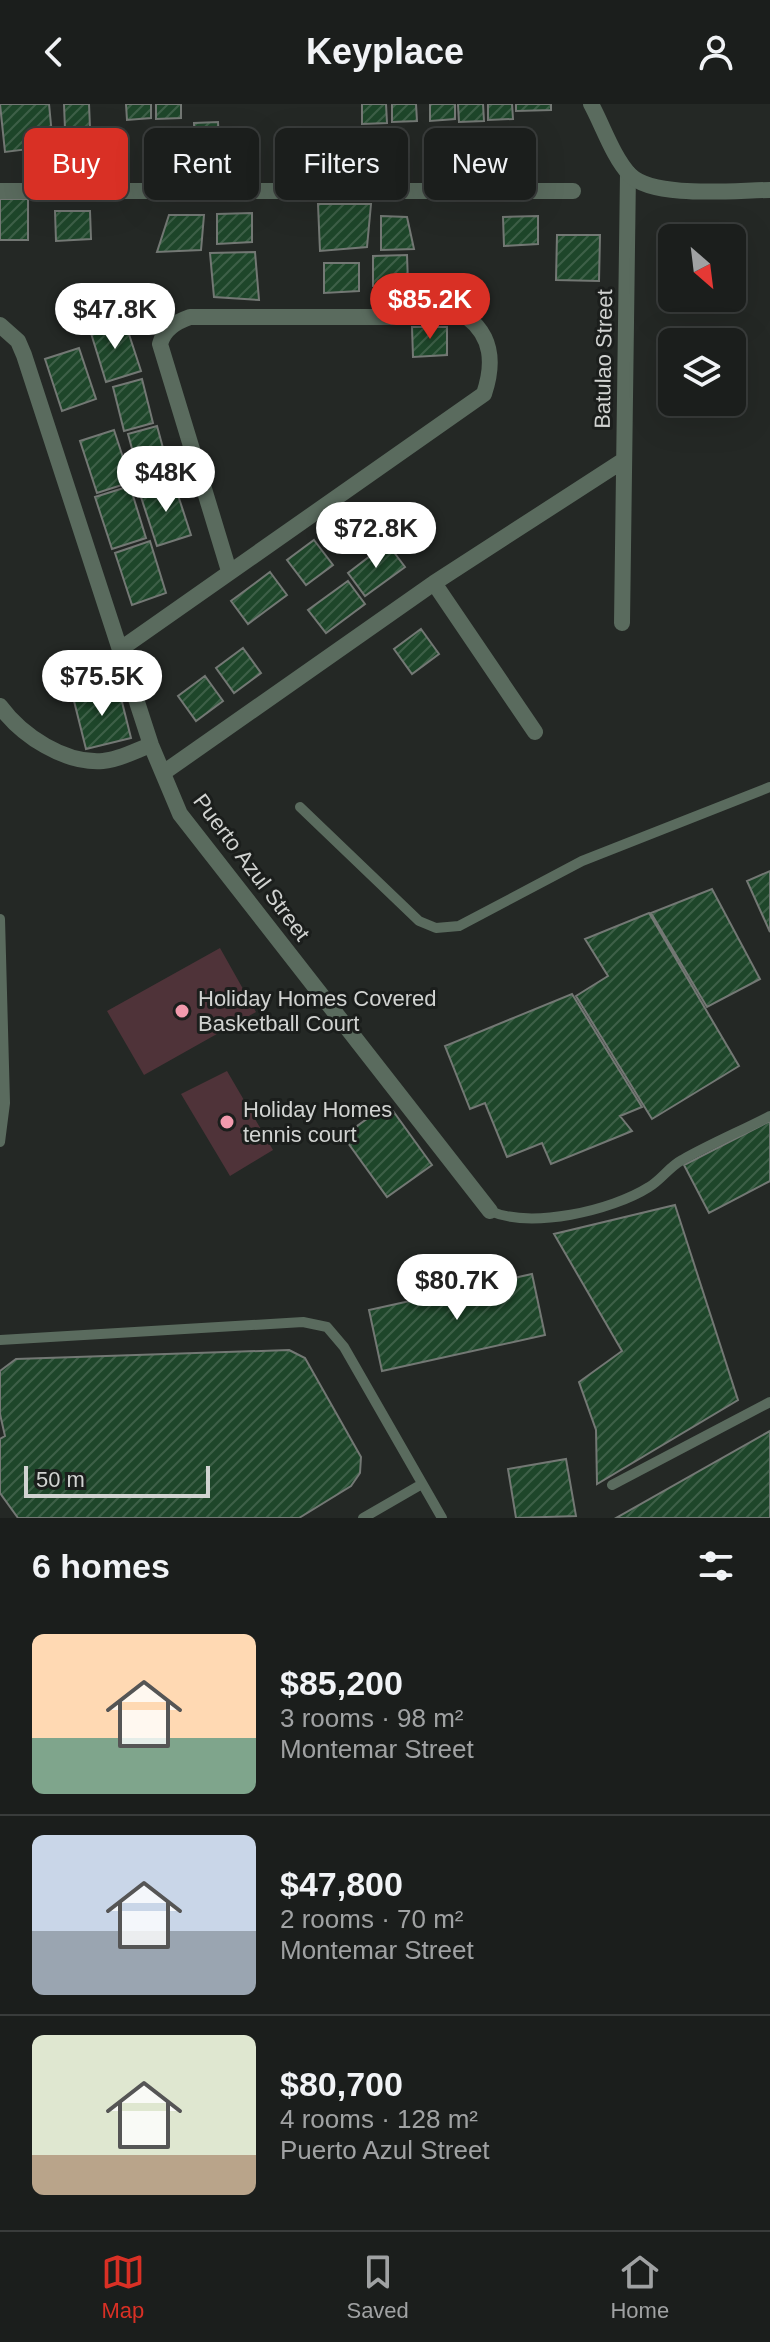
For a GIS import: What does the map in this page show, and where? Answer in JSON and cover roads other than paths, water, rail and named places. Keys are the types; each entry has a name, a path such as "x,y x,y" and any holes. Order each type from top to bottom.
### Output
{"street":[{"name":"Batulao Street","path":"591,104 628,173 622,623"},
{"path":"628,173 650,187 668,190 770,190"},
{"path":"0,191 573,191"},
{"path":"122,648 484,394 489,380 488,339 479,326 467,317 190,317 169,328 160,344 229,571"},
{"name":"Puerto Azul Street","path":"0,325 18,341 24,355 122,648 151,745 180,814 490,1211"},
{"path":"163,773 434,583 624,460"},
{"path":"434,583 535,732"},
{"path":"0,706 37,741 73,758 105,761 151,745"}],"lane":[{"path":"300,807 419,921 436,928 459,926 582,861 770,787"},
{"path":"0,919 5,1103 0,1142"},
{"path":"490,1211 504,1218 523,1218 601,1208 625,1200 651,1186 678,1162 770,1116"},
{"path":"0,1340 303,1322 327,1327 344,1347 442,1518"},
{"path":"612,1485 770,1402"},
{"path":"363,1518 422,1484"}],"place":[{"name":"Holiday Homes Covered Basketball Court","path":"182,1011"},
{"name":"Holiday Homes tennis court","path":"227,1122"}]}
